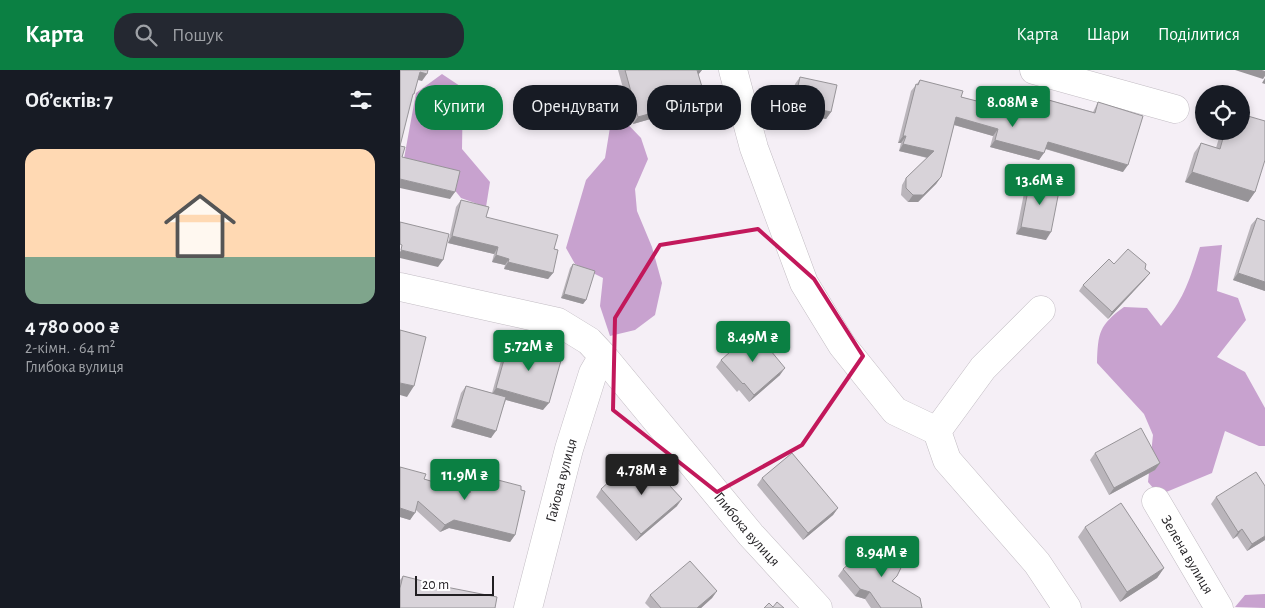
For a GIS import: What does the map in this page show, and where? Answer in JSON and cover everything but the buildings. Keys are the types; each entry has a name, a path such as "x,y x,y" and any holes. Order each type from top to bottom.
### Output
{"street":[{"path":"733,70 754,148 804,283 842,345 895,411 937,431 947,460 1037,563 1067,608"},
{"path":"1034,70 1175,108"},
{"name":"Глибока вулиця","path":"400,287 558,322 589,341 751,535 818,608"},
{"path":"937,431 983,368 1041,310"},
{"name":"Гайова вулиця","path":"528,608 569,449 593,373 603,356"},
{"name":"Зелена вулиця","path":"1156,501 1219,608"}],"highlighted area":[{"path":"758,229 814,279 863,356 802,445 717,492 613,410 615,318 660,245"}],"shaded area":[{"path":"442,74 458,85 427,85"},
{"path":"415,98 415,130 462,130 462,149 490,182 486,207 461,198 441,173 403,164"},
{"path":"610,130 633,130 641,138 648,159 635,189 637,211 652,247 662,283 655,315 635,330 610,336 600,306 603,278 575,264 566,248 586,180 605,158"},
{"path":"1222,245 1217,291 1238,298 1246,320 1217,357 1245,372 1265,408 1265,446 1259,446 1225,431 1212,473 1159,495 1148,482 1153,435 1144,414 1097,363 1099,337 1101,330 1109,319 1124,307 1147,308 1161,326 1181,298 1200,247"},
{"path":"1265,594 1265,608 1235,607 1245,595"}]}
